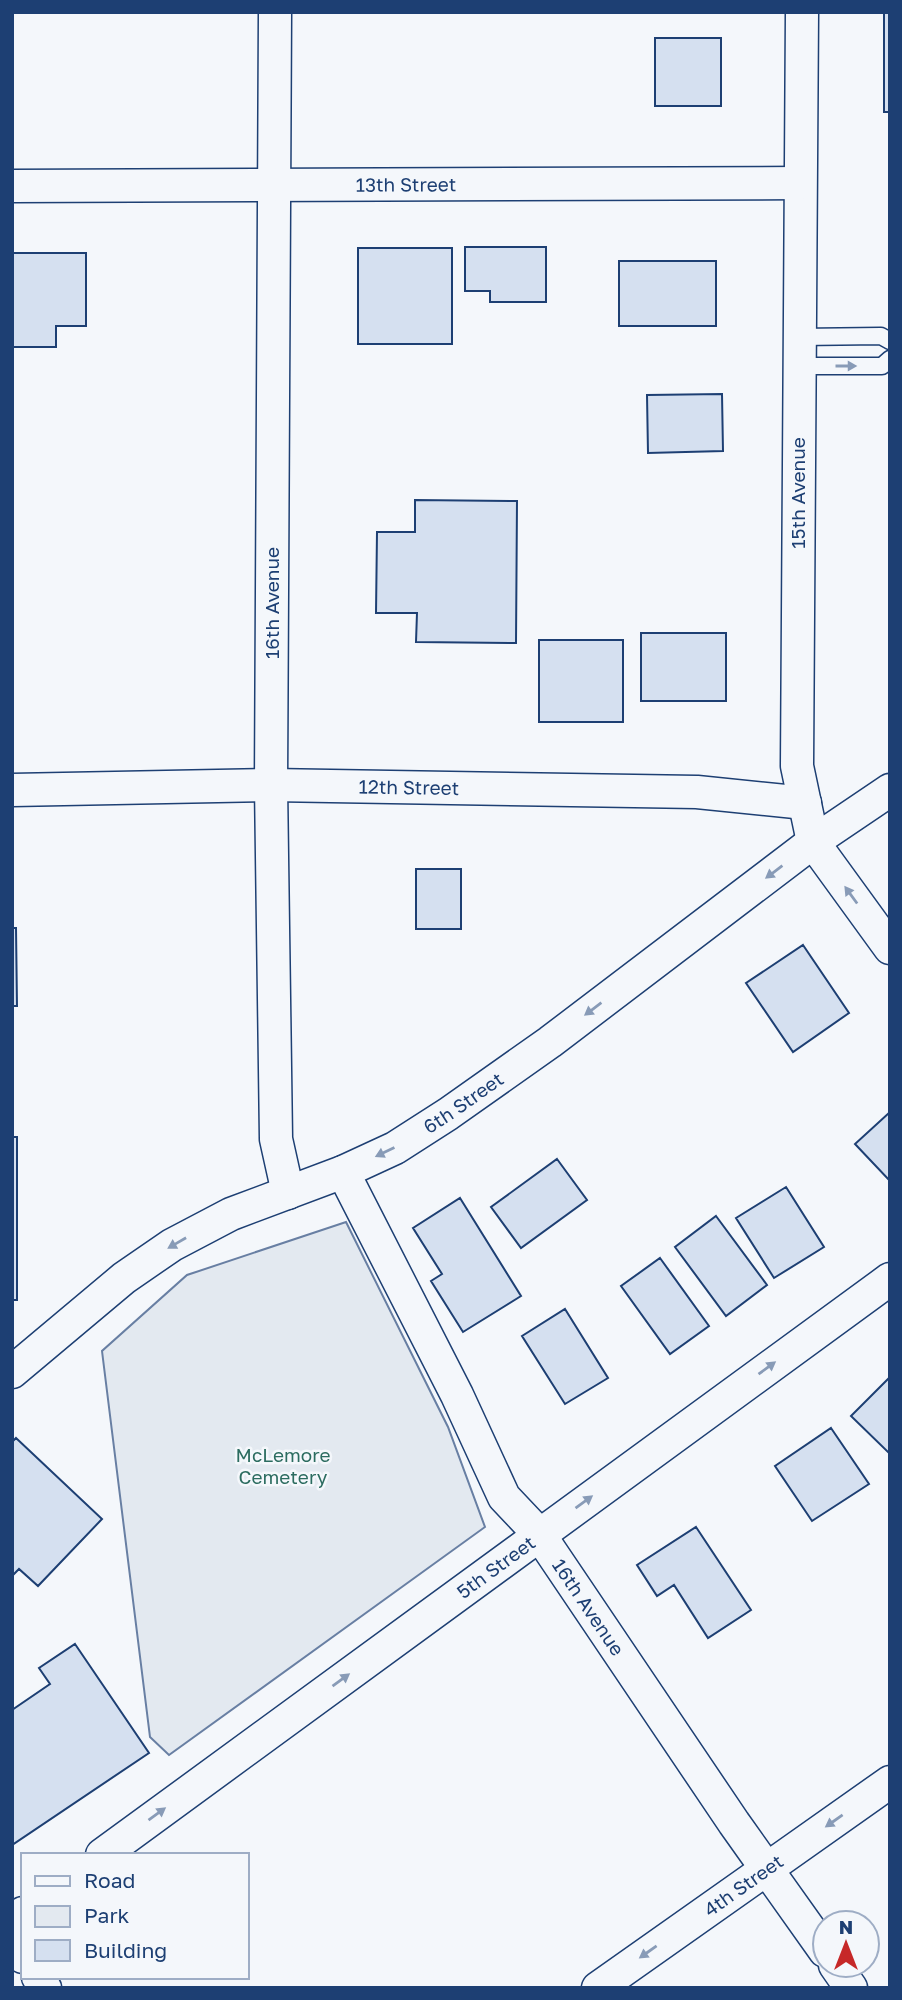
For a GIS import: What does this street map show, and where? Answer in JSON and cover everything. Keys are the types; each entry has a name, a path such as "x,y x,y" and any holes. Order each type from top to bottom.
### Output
{"street":[{"name":"16th Avenue","path":"275,12 271,785 276,1139 288,1193"},
{"name":"15th Avenue","path":"802,12 797,766 813,842 890,948"},
{"name":"13th Street","path":"12,186 800,183"},
{"name":"12th Street","path":"12,790 271,785 697,792 805,803"},
{"name":"6th Street","path":"12,1372 124,1278 172,1245 231,1214 343,1172 395,1148 448,1114 550,1042 813,842 890,790"},
{"name":"16th Avenue","path":"343,1172 457,1395 504,1497 540,1534 726,1812 811,1931"},
{"name":"5th Street","path":"105,1853 890,1279"},
{"name":"4th Street","path":"598,1988 890,1782"}],"lane":[{"path":"799,351 881,336 890,341"},
{"path":"799,351 882,366 890,359"}],"green space":[{"name":"McLemore Cemetery","path":"346,1222 448,1427 485,1527 169,1755 150,1737 102,1351 187,1275"}],"building":[{"path":"884,12 890,12 890,112 884,112"},
{"path":"655,38 721,38 721,106 655,106"},
{"path":"465,247 546,247 546,302 490,302 490,291 465,291"},
{"path":"358,248 452,248 452,344 358,344"},
{"path":"12,253 86,253 86,326 56,326 56,347 12,347"},
{"path":"619,261 716,261 716,326 619,326"},
{"path":"722,394 723,451 648,453 647,395"},
{"path":"415,500 517,501 516,643 416,642 417,613 376,613 377,532 415,532"},
{"path":"641,633 726,633 726,701 641,701"},
{"path":"539,640 623,640 623,722 539,722"},
{"path":"416,869 461,869 461,929 416,929"},
{"path":"12,928 16,928 17,1006 12,1006"},
{"path":"803,945 849,1013 793,1052 746,983"},
{"path":"890,1112 890,1181 855,1144"},
{"path":"12,1137 17,1137 17,1300 12,1300"},
{"path":"557,1159 587,1200 521,1248 491,1207"},
{"path":"786,1187 824,1247 774,1278 736,1218"},
{"path":"460,1198 521,1296 463,1332 431,1281 442,1274 413,1228"},
{"path":"716,1216 767,1285 726,1316 675,1247"},
{"path":"660,1258 709,1326 670,1354 621,1286"},
{"path":"565,1309 608,1378 565,1404 522,1336"},
{"path":"890,1377 890,1454 851,1416"},
{"path":"831,1428 869,1484 812,1521 775,1466"},
{"path":"16,1438 102,1519 38,1586 19,1569 12,1576 12,1442"},
{"path":"696,1527 751,1610 708,1638 674,1585 657,1596 637,1565"},
{"path":"75,1644 149,1753 12,1845 12,1710 50,1684 39,1668"}]}
